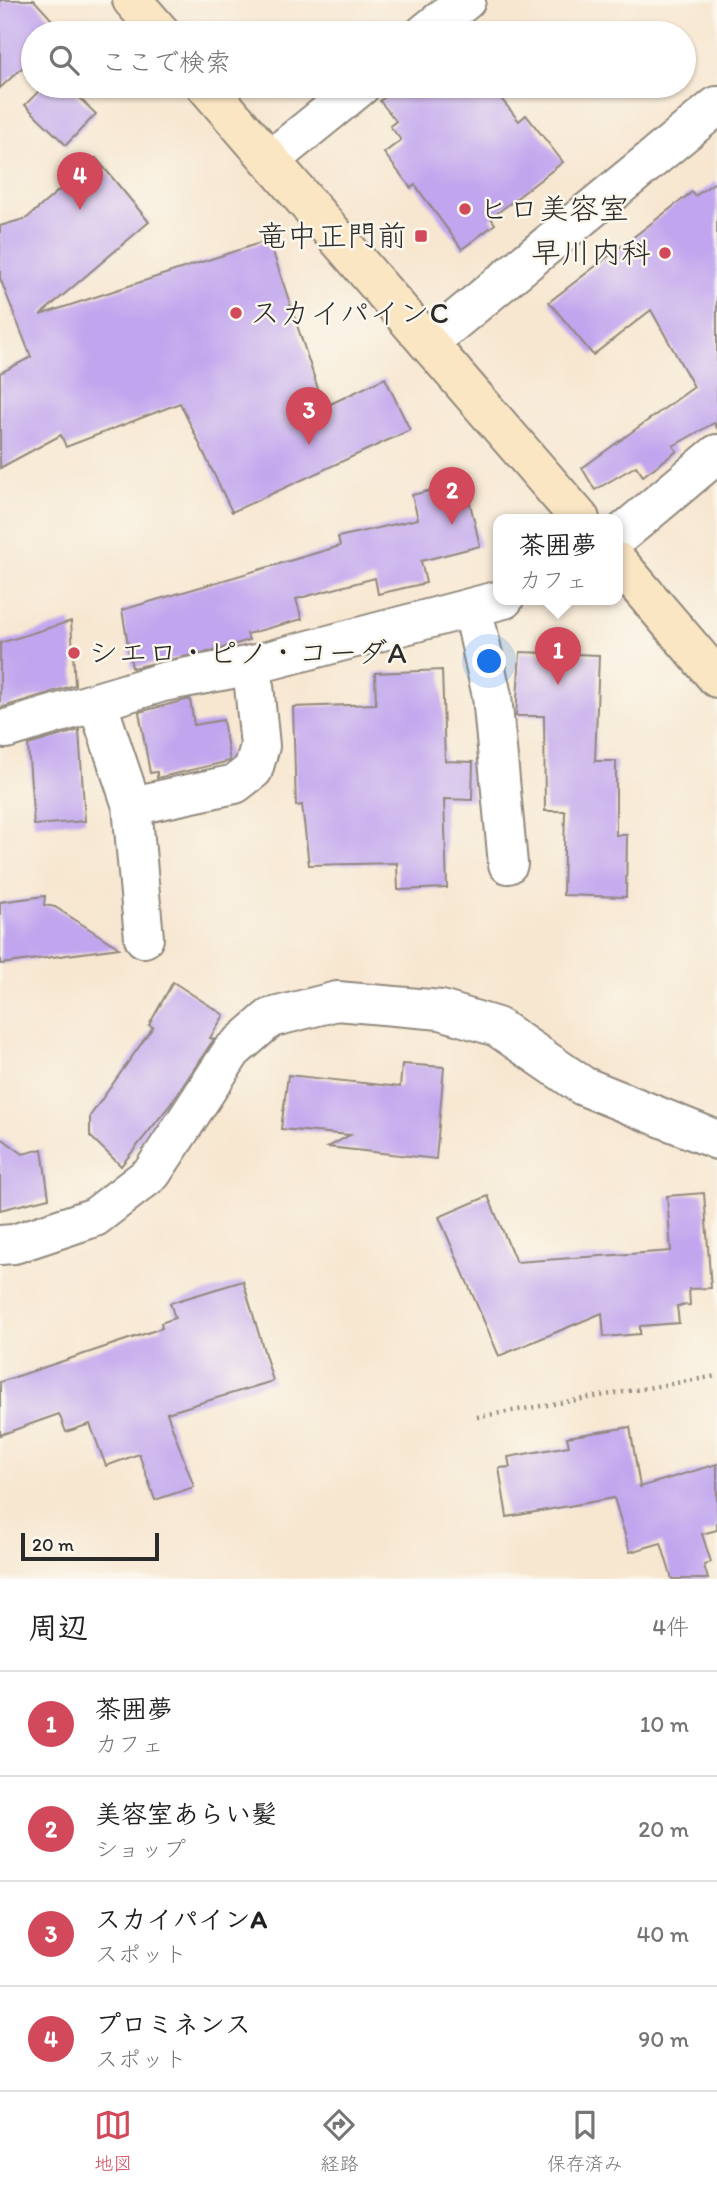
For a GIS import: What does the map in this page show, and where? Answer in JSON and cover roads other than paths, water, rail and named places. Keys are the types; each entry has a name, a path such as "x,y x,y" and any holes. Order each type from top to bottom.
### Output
{"street":[{"path":"132,0 150,21"},
{"path":"440,21 466,0"},
{"path":"216,98 576,514"},
{"path":"270,160 346,98"},
{"path":"428,343 717,106"},
{"path":"623,533 717,454"},
{"path":"623,568 717,678"},
{"path":"6,729 163,682 252,665 489,605 492,696 508,864"},
{"path":"132,806 234,784 253,771 260,746 252,665"},
{"path":"97,702 132,806 144,938"},
{"path":"0,1245 14,1244 95,1217 152,1173 232,1051 270,1018 337,1002 441,1010 497,1027 583,1086 717,1140"}],"place":[{"name":"ヒロ美容室","path":"465,209"},
{"name":"プロミネンス","path":"80,210"},
{"name":"竜中正門前","path":"421,236"},
{"name":"早川内科","path":"665,253"},
{"name":"スカイパインC","path":"236,313"},
{"name":"スカイパインA","path":"309,445"},
{"name":"美容室あらい髪","path":"452,525"},
{"name":"シエロ・ピノ・コーダA","path":"74,653"},
{"name":"茶囲夢","path":"558,685"}]}
